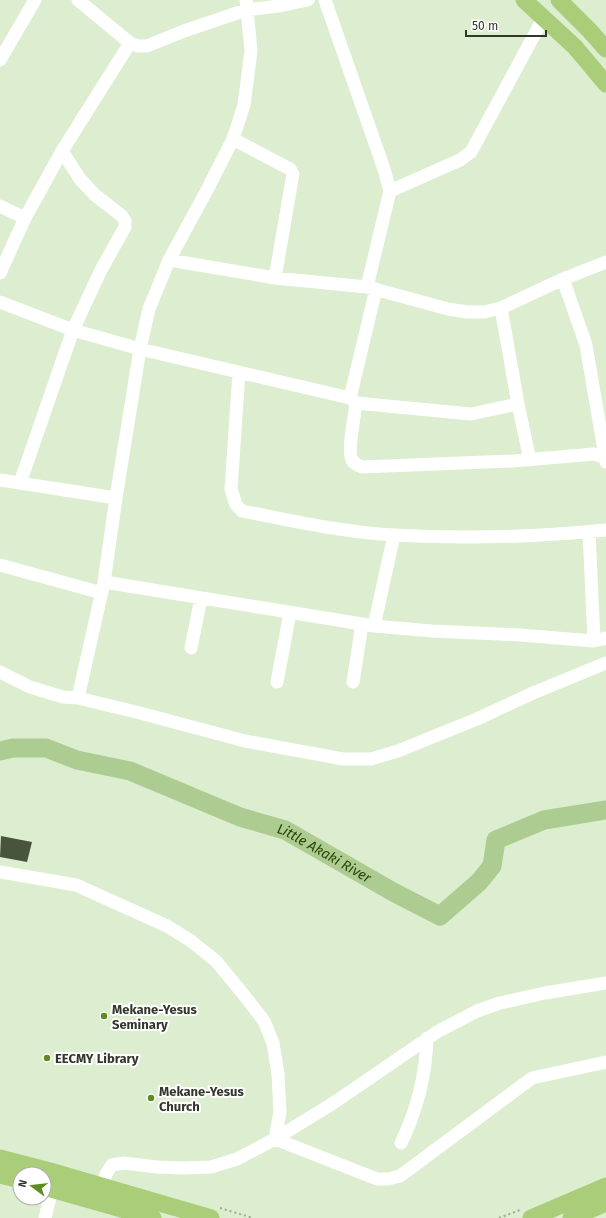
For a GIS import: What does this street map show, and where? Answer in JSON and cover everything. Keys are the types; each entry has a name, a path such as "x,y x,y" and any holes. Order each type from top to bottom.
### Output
{"main road":[{"path":"524,0 575,47 606,84"},
{"path":"559,0 606,49"},
{"path":"0,1158 211,1218"},
{"path":"0,1175 12,1178"},
{"path":"531,1218 606,1186"},
{"path":"52,1189 153,1218"},
{"path":"581,1216 606,1203"}],"street":[{"path":"0,60 35,0"},
{"path":"78,0 130,42 138,46 147,46 184,32 246,5 278,6 308,0"},
{"path":"325,0 384,169 390,191 353,400 350,451 355,464 362,467 513,461 594,454 606,458"},
{"path":"78,698 103,588 140,349 149,309 169,260 233,138 244,105 251,51 246,5"},
{"path":"390,191 460,160 471,152 544,17"},
{"path":"0,273 24,218 62,151 130,42"},
{"path":"233,138 290,169 293,174 275,278"},
{"path":"20,483 73,330 101,270 125,226 125,221 122,216 95,195 85,184 62,151"},
{"path":"0,206 24,218"},
{"path":"169,260 275,278 372,288 454,310 484,312 501,308 563,279 606,262"},
{"path":"563,279 586,345 606,462"},
{"path":"0,302 73,330 140,349 353,400 471,414 518,404"},
{"path":"501,308 518,404 530,460"},
{"path":"239,372 231,489 236,505 242,511 288,521 394,535 492,537 606,530"},
{"path":"0,480 116,498"},
{"path":"0,565 103,588 201,598 290,613 333,618 368,625 432,631 600,639 589,532"},
{"path":"353,682 394,535"},
{"path":"191,648 201,598"},
{"path":"277,682 290,613"},
{"path":"0,672 30,687 63,697 78,698 245,741 344,760 371,759 398,751 477,719 533,693 606,663"},
{"path":"0,872 76,885 167,926 192,941 216,961 264,1021 273,1044 278,1074 280,1112 275,1139"},
{"path":"102,1186 106,1174 112,1165 124,1163 157,1167 211,1167 237,1159 275,1139 335,1102 427,1038 477,1011 500,1002 545,992 606,983"},
{"path":"401,1142 411,1122 417,1104 427,1055 427,1038"},
{"path":"275,1139 377,1179 388,1179 400,1176 532,1078 606,1062"},
{"path":"45,1218 46,1206"}],"building":[{"path":"1,836 32,842 27,862 0,857"}],"waterway":[{"name":"Little Akaki River","path":"0,751 13,748 46,748 77,760 130,771 240,817 285,830 395,893 440,916 479,882 492,866 496,840 544,820 606,810"}],"place":[{"name":"Mekane-Yesus Seminary","path":"104,1016"},
{"name":"EECMY Library","path":"47,1058"},
{"name":"Mekane-Yesus Church","path":"151,1098"}]}
